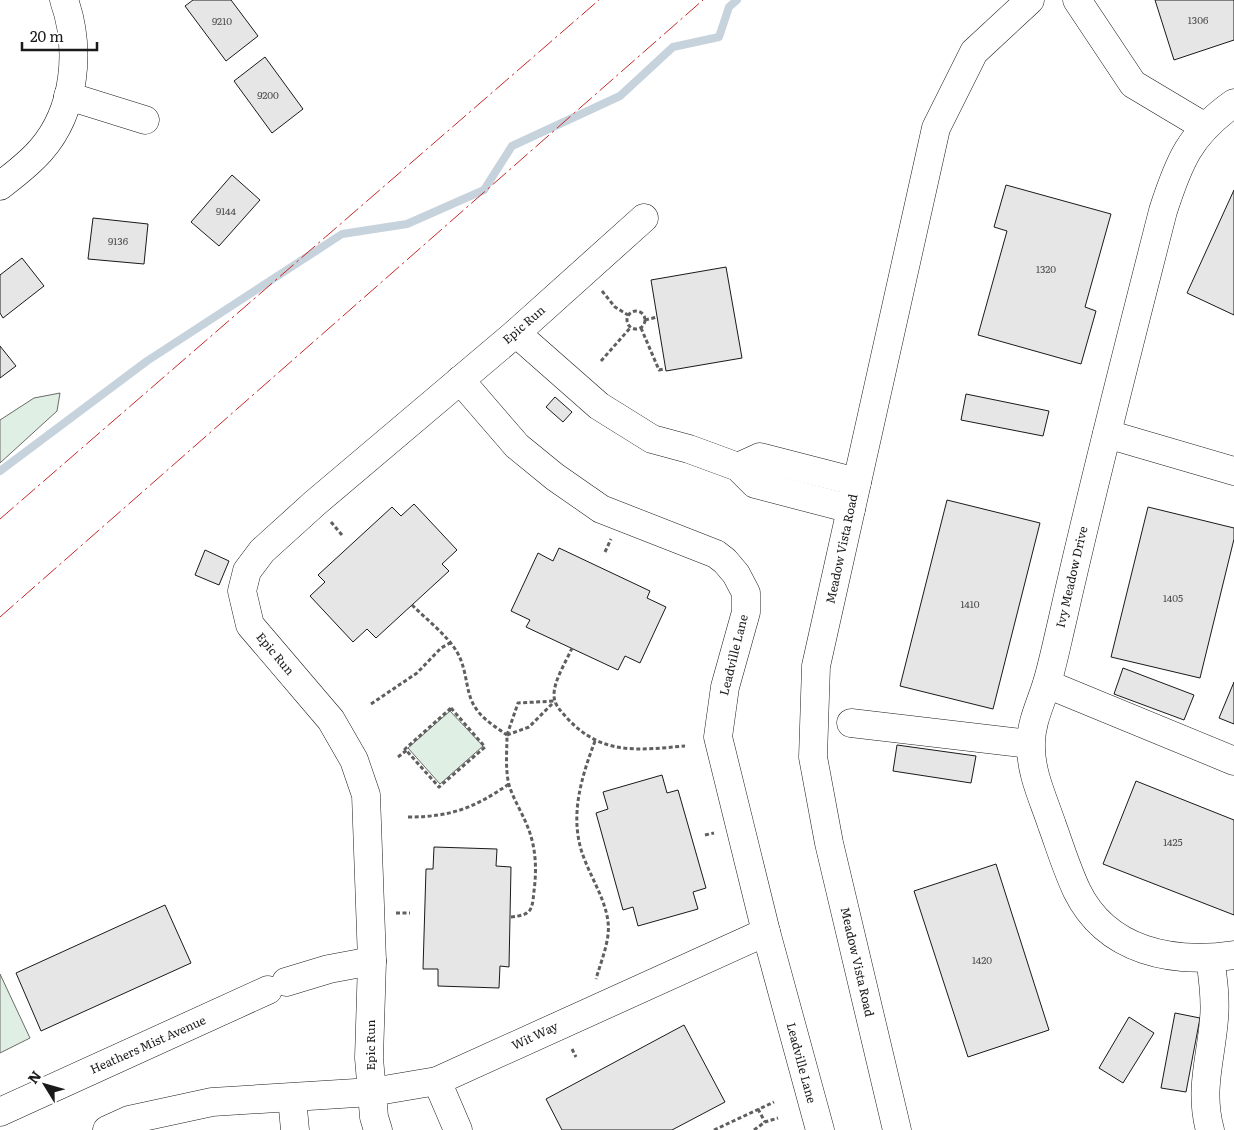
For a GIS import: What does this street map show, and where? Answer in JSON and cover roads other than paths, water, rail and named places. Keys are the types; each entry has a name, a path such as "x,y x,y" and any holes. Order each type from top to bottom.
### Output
{"street":[{"path":"0,186 41,150 59,122 68,96 74,53 70,18 64,0"},
{"name":"Meadow Vista Road","path":"897,1130 828,843 813,757 816,666 936,128 974,52 1030,0"},
{"path":"1077,0 1132,84 1205,126"},
{"path":"68,96 145,120"},
{"name":"Ivy Meadow Drive","path":"1222,956 1200,959 1167,957 1135,948 1107,930 1086,906 1064,861 1035,781 1030,744 1034,722 1047,684 1107,434 1174,175 1190,144 1205,126 1212,118 1234,103"},
{"name":"Epic Run","path":"378,1130 374,1117 369,1058 372,962 366,795 354,760 331,720 250,625 242,591 246,571 262,551 339,482 516,333 644,218"},
{"path":"516,333 599,406 652,439 689,449 738,467 755,484 851,509"},
{"name":"Leadville Lane","path":"460,380 517,446 555,477 602,509 716,554 726,561 742,583 746,593 746,612 725,687 718,737 766,932 820,1130"},
{"path":"1107,434 1234,471"},
{"path":"738,467 760,458 857,482"},
{"path":"775,489 782,463"},
{"path":"1047,684 1234,761"},
{"path":"851,723 1030,744"},
{"name":"Wit Way","path":"107,1130 128,1120 212,1102 372,1092 437,1081 766,932"},
{"path":"1210,1130 1205,1110 1206,1069 1214,1020 1214,991 1222,956"},
{"name":"Heathers Mist Avenue","path":"0,1112 277,986 329,969 372,962"},
{"path":"437,1081 458,1130"},
{"path":"292,1098 295,1130"}],"waterway":[{"path":"0,471 147,361 342,234 407,224 484,190 512,146 620,96 673,47 719,37 729,7 737,0"}]}
